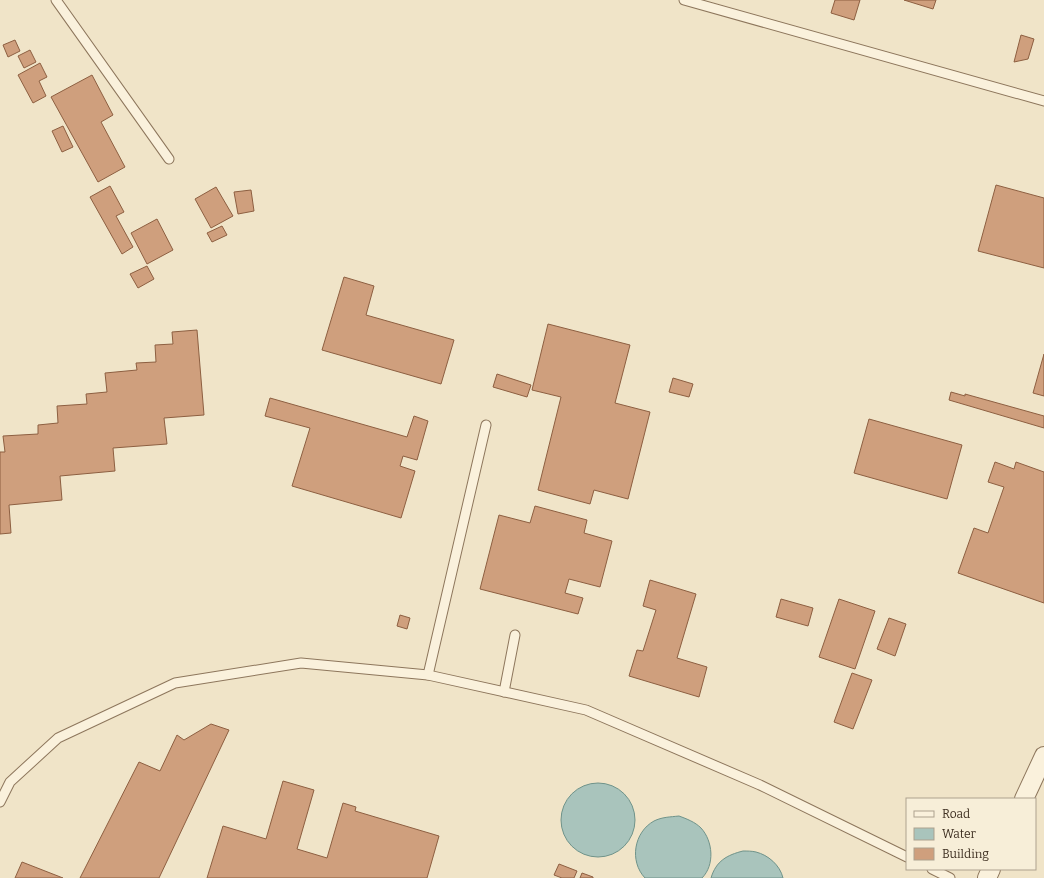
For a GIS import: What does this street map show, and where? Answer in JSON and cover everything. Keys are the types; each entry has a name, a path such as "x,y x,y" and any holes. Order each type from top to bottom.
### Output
{"street":[{"path":"1024,798 1044,756"}],"lane":[{"path":"56,0 169,159"},
{"path":"684,0 1044,101"},
{"path":"428,675 486,424"},
{"path":"504,692 515,635"},
{"path":"0,802 10,782 58,738 175,683 301,663 428,675 586,710 760,785 906,857"},
{"path":"934,870 950,878"}],"water":[{"path":"598,783 612,786 624,794 632,806 635,820 632,834 624,846 612,854 598,857 584,854 572,846 564,834 561,820 564,806 572,794 584,786"},
{"path":"679,816 699,826 708,839 711,860 706,873 702,878 645,878 637,863 636,847 638,839 647,826 654,821 666,817"},
{"path":"743,851 760,853 769,858 779,869 783,878 711,878 719,863 727,857"}],"building":[{"path":"835,0 860,0 854,20 831,13"},
{"path":"904,0 936,0 933,9"},
{"path":"1021,35 1034,39 1028,59 1014,62"},
{"path":"15,40 20,51 8,57 3,45"},
{"path":"30,50 36,62 24,68 18,56"},
{"path":"40,63 47,77 39,81 46,96 33,103 18,75"},
{"path":"92,75 113,115 101,122 125,167 98,182 51,97"},
{"path":"63,126 73,147 62,152 52,131"},
{"path":"996,185 1044,198 1044,268 978,251"},
{"path":"110,186 124,212 116,216 133,247 122,254 90,197"},
{"path":"216,187 233,216 211,228 195,199"},
{"path":"251,190 254,211 238,214 234,192"},
{"path":"157,219 173,250 147,264 131,233"},
{"path":"222,226 227,235 212,242 207,233"},
{"path":"147,266 154,279 138,288 130,274"},
{"path":"344,277 374,286 366,315 454,340 441,384 322,350"},
{"path":"548,324 630,345 615,403 650,412 628,499 594,490 590,504 538,490 561,397 532,390"},
{"path":"197,330 204,415 164,418 167,444 113,448 115,471 60,476 62,500 9,505 11,533 0,534 0,452 5,452 3,436 38,434 38,425 58,423 57,406 87,404 86,394 107,392 105,373 137,370 136,363 156,362 155,345 173,344 172,332"},
{"path":"1044,354 1044,396 1033,393"},
{"path":"497,374 531,385 527,397 493,387"},
{"path":"673,378 693,384 689,397 669,392"},
{"path":"951,392 965,396 965,394 1044,416 1044,428 949,400"},
{"path":"270,398 407,437 414,416 428,421 417,460 403,456 400,466 415,471 401,518 292,486 310,428 265,416"},
{"path":"869,419 962,445 947,499 854,473"},
{"path":"995,462 1014,469 1016,462 1044,472 1044,603 958,573 974,528 988,533 1004,487 988,482"},
{"path":"535,506 587,520 584,533 612,541 600,587 569,579 565,593 583,598 578,614 480,589 499,515 530,523"},
{"path":"650,580 696,594 677,658 707,667 699,697 629,676 637,650 643,651 656,610 643,606"},
{"path":"781,599 813,608 808,626 776,617"},
{"path":"839,599 875,611 855,669 819,657"},
{"path":"400,615 410,618 407,629 397,626"},
{"path":"889,618 906,624 895,656 877,649"},
{"path":"852,673 872,680 853,729 834,722"},
{"path":"211,724 229,730 159,878 80,878 139,762 160,771 177,735 184,740"},
{"path":"283,781 314,790 297,849 327,858 343,803 356,807 355,811 439,836 427,878 207,878 223,826 266,839"},
{"path":"22,862 63,878 15,878"},
{"path":"559,864 577,871 574,878 562,878 554,875"},
{"path":"582,873 593,877 593,878 580,878"}]}
